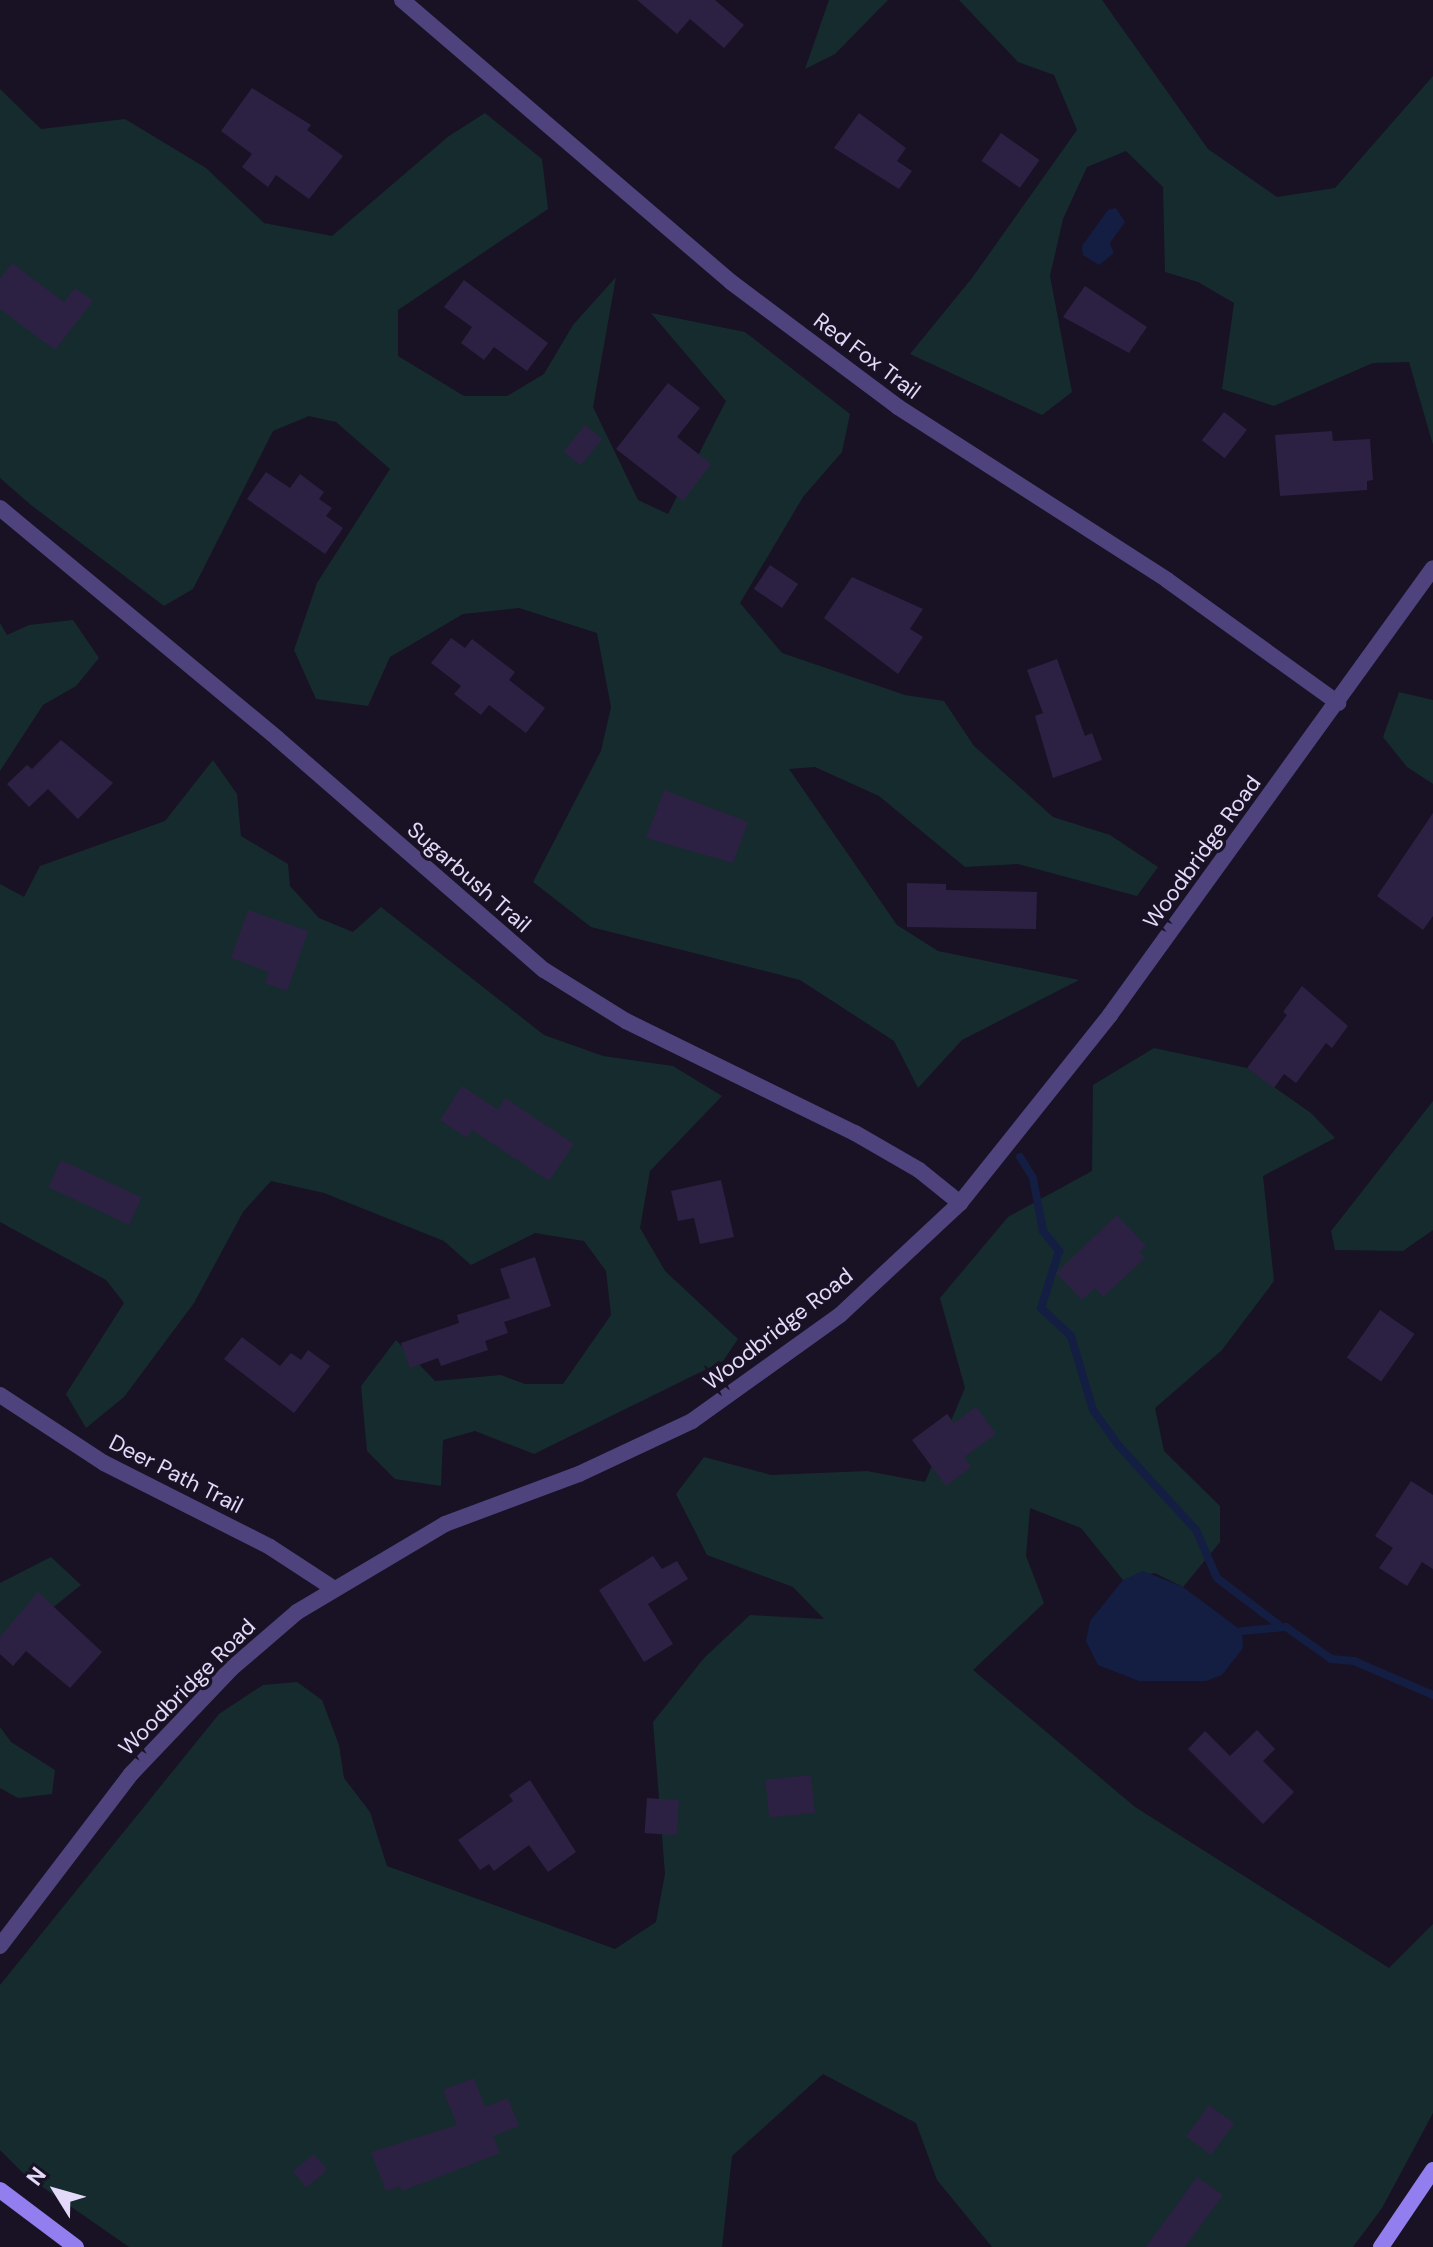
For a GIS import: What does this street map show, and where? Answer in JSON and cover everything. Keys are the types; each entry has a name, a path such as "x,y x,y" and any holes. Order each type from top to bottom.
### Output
{"street":[{"name":"Red Fox Trail","path":"402,0 731,282 865,383 1167,580 1338,703"},
{"name":"Sugarbush Trail","path":"0,508 278,739 544,970 626,1021 855,1133 919,1170 960,1203"},
{"name":"Woodbridge Road","path":"0,1946 131,1774 179,1720 263,1640 333,1588 445,1524 591,1469 692,1421 840,1315 960,1203 1110,1015 1433,568"},
{"name":"Deer Path Trail","path":"0,1395 101,1461 270,1547 333,1588"},
{"path":"1381,2247 1433,2170"},
{"path":"0,2190 76,2247"}],"green space":[{"path":"829,0 888,0 835,54 805,69"},
{"path":"959,0 1102,0 1208,149 1277,197 1335,188 1433,76 1433,445 1409,362 1373,363 1274,406 1222,389 1234,303 1198,282 1165,272 1163,187 1126,151 1087,167 1063,219 1050,276 1072,392 1042,415 910,354 972,278 1077,130 1054,75 1018,62"},
{"path":"0,89 41,129 125,119 206,168 264,223 332,236 449,136 485,113 542,159 548,209 398,310 398,356 464,396 507,396 544,374 573,325 616,277 593,407 638,500 668,514 726,401 651,313 745,332 850,414 842,452 803,497 740,603 782,653 905,695 944,701 974,746 1053,817 1110,835 1158,867 1137,896 1018,864 965,867 879,796 815,767 789,769 897,925 938,951 1079,980 962,1040 918,1088 894,1041 800,980 591,927 533,882 601,751 611,707 597,633 519,608 463,614 390,657 368,706 316,699 294,650 317,583 390,469 336,422 309,416 273,431 193,589 164,606 31,505 0,478"},
{"path":"73,620 99,658 76,686 43,705 0,771 0,623 7,635 29,625"},
{"path":"1399,692 1433,700 1433,784 1407,767 1383,737"},
{"path":"213,760 237,794 241,836 288,864 290,886 319,918 353,932 381,907 544,1035 603,1056 673,1066 722,1096 650,1171 640,1228 665,1271 738,1339 723,1361 534,1454 475,1431 443,1440 441,1486 395,1479 367,1451 361,1386 396,1340 435,1381 501,1375 525,1384 563,1384 611,1315 606,1271 584,1241 535,1233 471,1265 444,1241 324,1193 271,1181 243,1212 194,1303 124,1397 86,1428 66,1394 124,1303 106,1280 0,1222 0,884 24,897 40,866 165,821"},
{"path":"1154,1048 1247,1068 1311,1113 1335,1138 1263,1176 1274,1281 1222,1350 1155,1408 1164,1451 1220,1506 1220,1542 1183,1587 1155,1573 1123,1580 1081,1528 1030,1508 1026,1556 1044,1603 973,1670 1135,1807 1389,1968 1433,1924 1433,2113 1382,2208 1353,2247 992,2247 937,2180 916,2123 823,2074 732,2156 722,2247 129,2247 24,2174 0,2150 0,1985 219,1714 263,1685 297,1682 322,1700 339,1745 344,1778 370,1812 387,1866 615,1949 656,1922 665,1874 653,1722 704,1658 750,1615 824,1619 793,1587 707,1555 676,1494 704,1457 771,1475 867,1471 925,1482 965,1388 940,1298 1008,1217 1092,1171 1093,1085"},
{"path":"1433,1101 1433,1230 1403,1251 1335,1250 1331,1231"},
{"path":"51,1557 81,1585 0,1650 0,1583"},
{"path":"0,1727 11,1742 55,1770 52,1794 18,1798 0,1788"}],"water":[{"path":"1116,208 1125,222 1110,243 1114,253 1099,265 1083,255 1082,246 1108,210"},
{"path":"1143,1571 1183,1587 1242,1631 1243,1648 1222,1675 1206,1681 1139,1681 1098,1665 1086,1641 1090,1621 1123,1580"}],"building":[{"path":"637,0 715,0 744,25 724,48 690,19 677,34"},
{"path":"252,88 311,125 307,130 343,156 309,199 276,175 268,187 242,167 252,154 221,131"},
{"path":"859,113 906,148 897,161 912,171 899,189 834,148"},
{"path":"1001,133 1040,160 1020,188 981,161"},
{"path":"12,263 64,302 75,288 93,301 55,350 0,309 0,279"},
{"path":"464,280 548,343 527,371 494,347 484,360 461,343 472,327 444,307"},
{"path":"1085,286 1147,327 1129,353 1063,317"},
{"path":"668,383 700,408 677,437 711,464 683,501 616,449"},
{"path":"1224,412 1247,430 1225,458 1202,440"},
{"path":"585,425 602,439 581,465 564,451"},
{"path":"1332,431 1333,441 1370,439 1373,480 1367,481 1367,490 1280,496 1275,435"},
{"path":"266,472 290,488 300,474 324,492 319,499 332,508 326,516 343,528 325,554 247,499"},
{"path":"770,565 798,584 782,608 754,589"},
{"path":"852,577 923,609 910,629 923,637 898,674 824,618"},
{"path":"451,638 465,648 472,639 515,672 509,680 545,708 526,733 489,705 481,715 454,694 461,686 431,663"},
{"path":"1057,659 1085,736 1092,733 1102,760 1053,778 1035,716 1043,713 1027,670"},
{"path":"61,740 113,783 78,819 48,789 29,807 7,784 27,765 32,769"},
{"path":"664,790 748,822 733,863 646,838"},
{"path":"1433,813 1433,916 1423,930 1377,896"},
{"path":"907,883 946,884 946,890 1037,892 1036,929 907,927"},
{"path":"248,910 308,931 287,991 265,983 269,972 231,958"},
{"path":"1302,986 1348,1026 1332,1048 1326,1043 1296,1083 1284,1074 1274,1088 1247,1068 1287,1015 1283,1012"},
{"path":"462,1086 498,1110 505,1098 574,1144 549,1181 472,1130 467,1138 440,1120"},
{"path":"61,1160 142,1198 129,1225 48,1187"},
{"path":"721,1180 734,1237 700,1244 694,1218 678,1221 671,1191"},
{"path":"1117,1215 1146,1246 1139,1252 1145,1258 1103,1297 1095,1288 1082,1300 1056,1273"},
{"path":"535,1257 551,1306 504,1322 508,1333 485,1341 488,1350 441,1366 438,1358 410,1368 401,1343 459,1323 457,1315 510,1298 500,1269"},
{"path":"1380,1310 1414,1334 1381,1382 1347,1358"},
{"path":"242,1337 280,1366 291,1353 301,1360 308,1350 330,1366 294,1413 224,1359"},
{"path":"976,1407 996,1434 964,1457 971,1467 946,1486 912,1440 947,1414 954,1423"},
{"path":"1411,1481 1433,1495 1433,1569 1422,1562 1407,1586 1379,1568 1393,1548 1375,1536"},
{"path":"653,1556 662,1569 677,1561 688,1579 648,1604 673,1644 644,1662 599,1590"},
{"path":"38,1592 102,1652 70,1688 26,1651 13,1666 0,1654 0,1637"},
{"path":"1257,1730 1275,1749 1263,1761 1294,1792 1263,1824 1188,1749 1205,1731 1230,1756"},
{"path":"811,1775 815,1813 769,1818 765,1780"},
{"path":"530,1780 576,1852 548,1872 529,1845 494,1871 489,1864 480,1870 458,1840 513,1801 509,1795"},
{"path":"647,1798 679,1800 676,1835 645,1833"},
{"path":"474,2078 485,2107 508,2098 519,2126 493,2136 500,2153 402,2191 400,2186 386,2191 371,2152 457,2125 443,2090"},
{"path":"1209,2105 1234,2123 1211,2155 1186,2137"},
{"path":"314,2154 327,2170 306,2187 293,2171"},
{"path":"1197,2177 1223,2195 1185,2247 1146,2247"}],"waterway":[{"path":"1020,1157 1033,1178 1043,1231 1059,1251 1041,1308 1071,1336 1093,1410 1119,1446 1196,1530 1217,1578 1279,1625"},
{"path":"1242,1631 1286,1627 1331,1659 1354,1661 1433,1695"}]}
